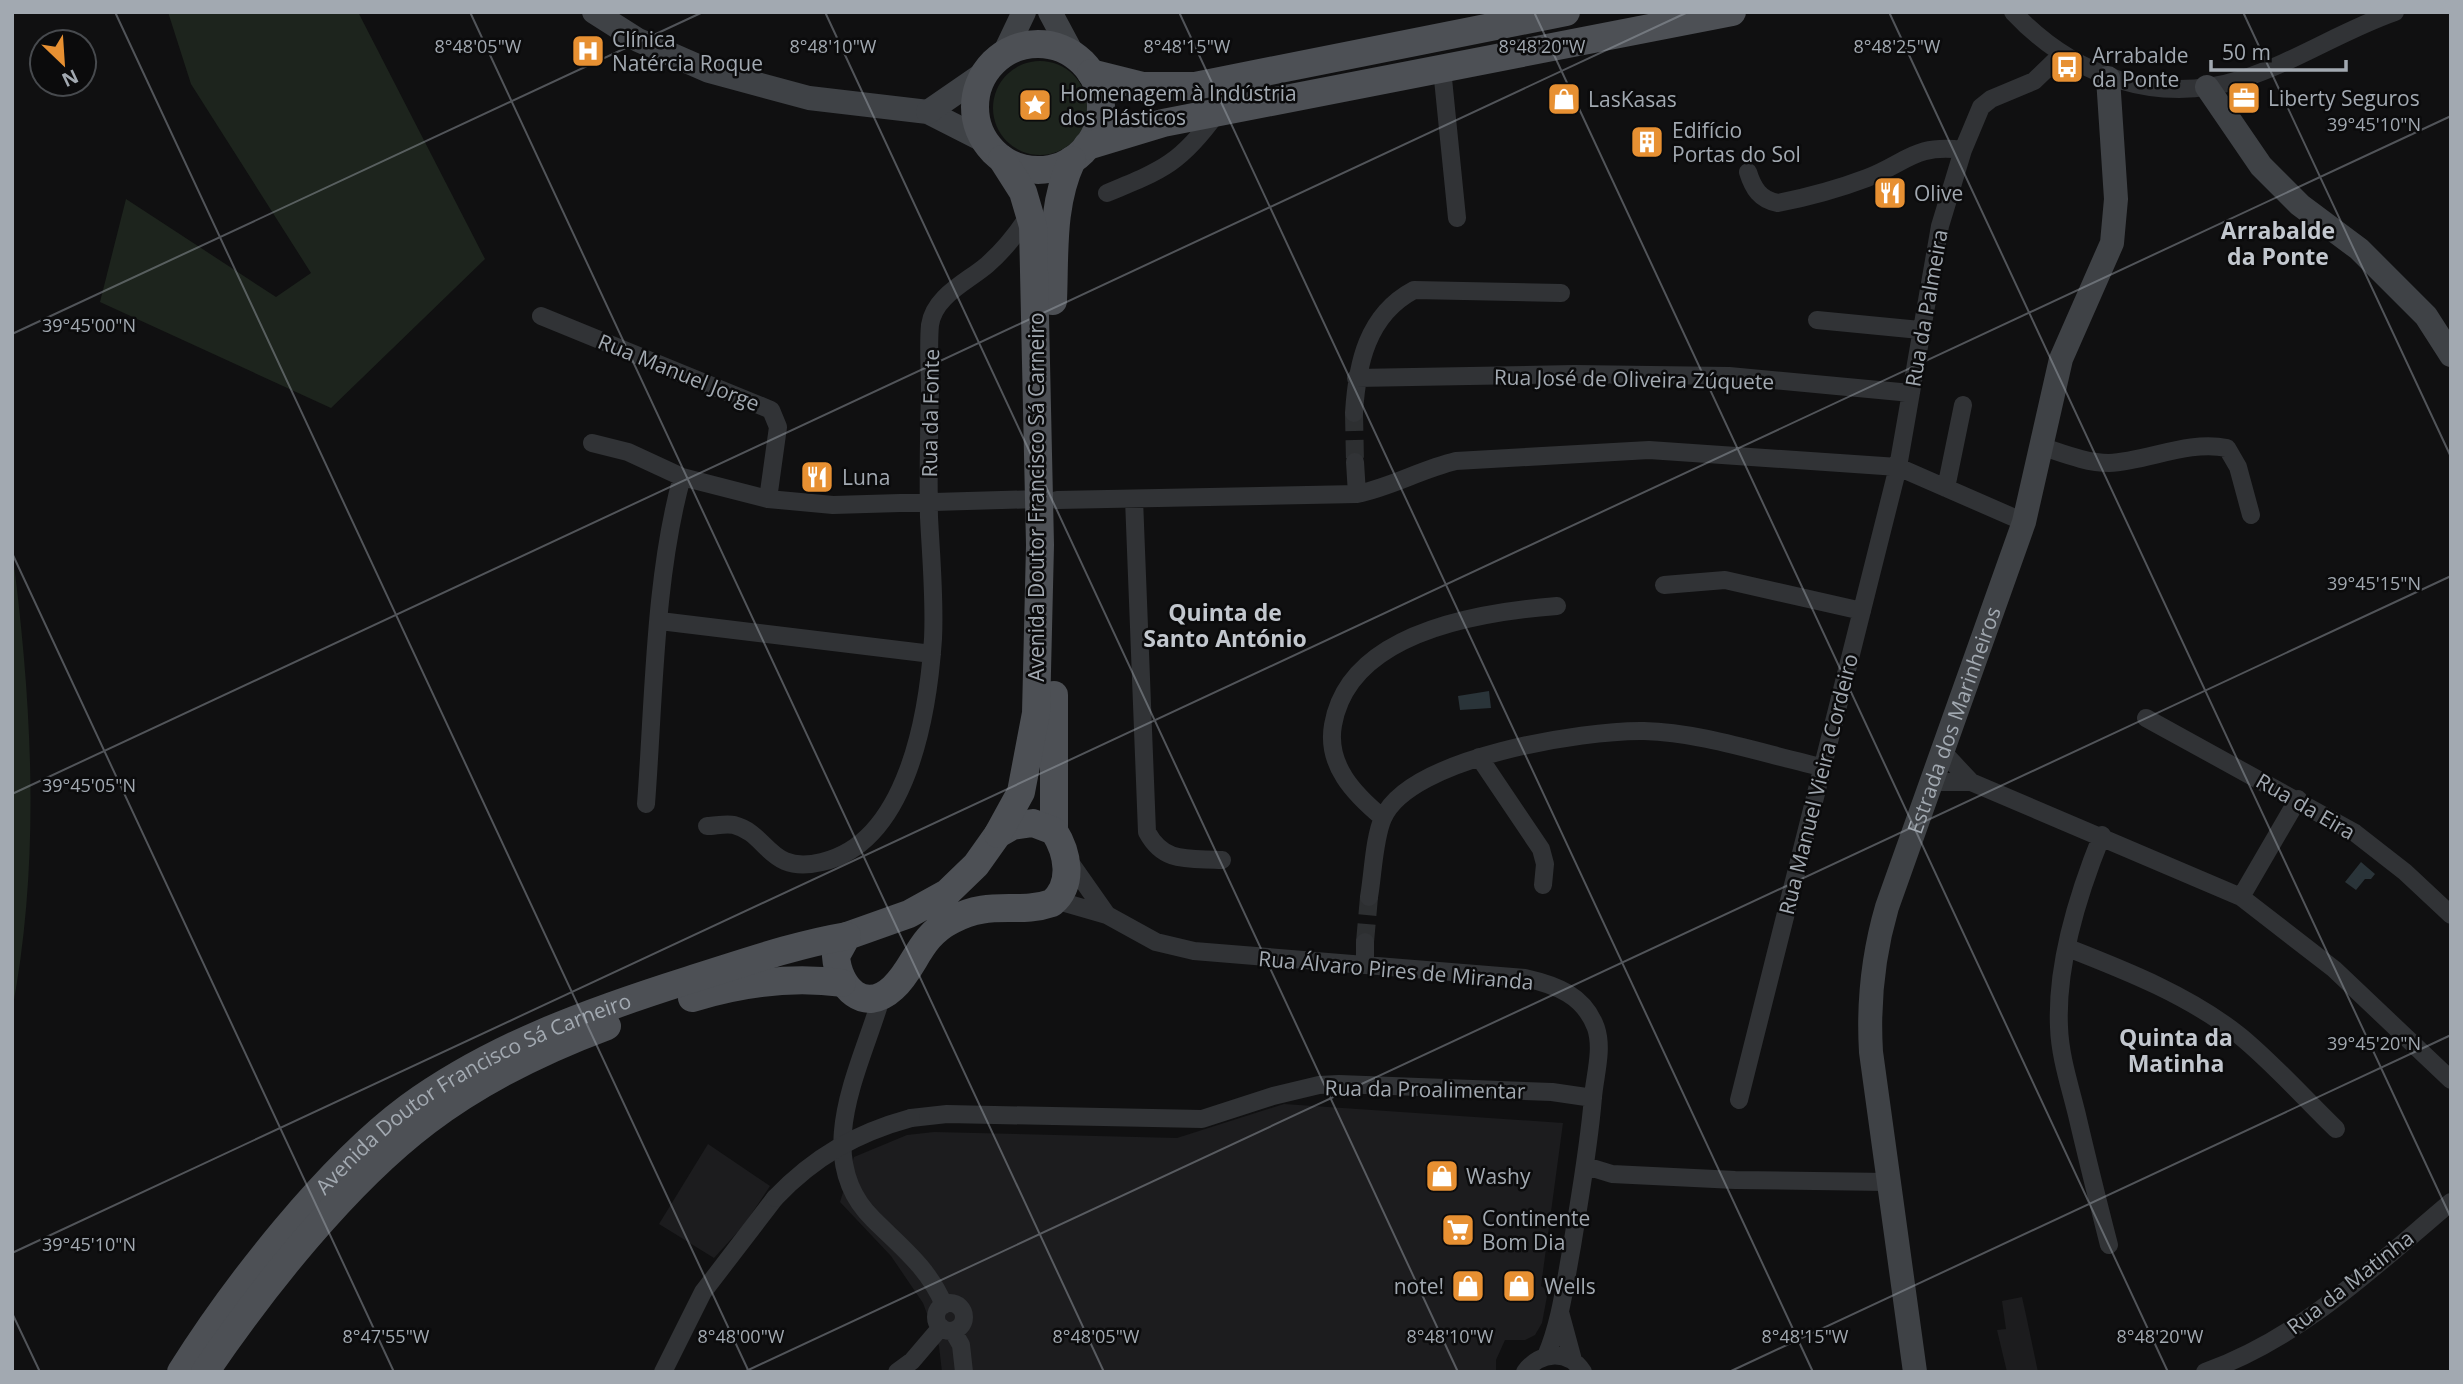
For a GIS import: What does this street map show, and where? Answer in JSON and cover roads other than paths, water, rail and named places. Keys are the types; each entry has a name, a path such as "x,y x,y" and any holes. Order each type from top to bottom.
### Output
{"main road":[{"path":"1566,12 1195,86 1143,86 1082,64 1057,47 1039,44 1020,47 995,63 978,89 975,107 977,125 994,150 1019,167 1037,170 1055,167 1133,130 1732,12"},
{"path":"1080,153 1098,126 1101,108 1098,90 1082,64"},
{"name":"Avenida Doutor Francisco Sá Carneiro","path":"994,150 1023,192 1031,212 1034,245 1048,500 1051,779 1064,887 1055,900"},
{"name":"Avenida Doutor Francisco Sá Carneiro","path":"181,1372 252,1273 304,1209 373,1137 443,1085 512,1047 614,1004 795,947 848,936 909,914 947,893 976,865 998,834 1021,792 1036,713 1048,500 1055,224 1061,183 1080,153"},
{"path":"998,834 1012,826 1033,822 1060,842"},
{"path":"882,995 901,979 928,938 950,920 978,908 1043,906 1055,900"},
{"path":"846,988 836,956 848,936"},
{"name":"Avenida Doutor Francisco Sá Carneiro","path":"205,1372 337,1203 381,1160 428,1120 474,1090 590,1032 700,996 761,982 794,979 846,988 860,996 882,995"}],"street":[{"path":"594,12 638,40 740,81 809,98 928,111 994,150"},
{"path":"928,111 995,63 1024,12"},
{"path":"1050,12 1082,64"},
{"path":"2013,12 2061,55 2108,78 2161,88 2207,87 2244,78 2361,19 2395,12"},
{"name":"Rua da Palmeira","path":"1898,467 1940,226 1963,150 1981,107 1991,99 2034,80 2061,55"},
{"path":"1442,69 1457,218"},
{"name":"Estrada dos Marinheiros","path":"1915,1372 1871,1052 1873,971 1887,908 2024,522 2061,359 2107,256 2114,232 2116,199 2108,78"},
{"path":"2207,87 2261,166 2300,205 2359,248 2426,316 2449,347"},
{"path":"1107,193 1171,166 1197,141 1217,113"},
{"path":"1748,172 1758,193 1766,201 1778,202 1870,177 1923,150 1937,147 1963,150"},
{"name":"Rua da Fonte","path":"707,826 732,825 741,828 777,857 798,864 836,857 870,836 891,809 907,771 921,720 932,654 930,323 947,296 987,265 1011,240 1031,212"},
{"path":"1354,413 1356,378 1361,356 1380,319 1392,305 1414,290 1561,293"},
{"name":"Rua Manuel Jorge","path":"541,316 771,410 778,427 768,499"},
{"path":"1817,320 1920,330"},
{"name":"Rua José de Oliveira Zúquete","path":"1356,378 1574,374 1729,376 1911,393"},
{"path":"1945,488 1963,405"},
{"path":"592,443 628,452 682,477 768,499 833,505 1357,494 1377,490 1434,466 1457,461 1649,450 1898,467 2024,522"},
{"path":"2040,446 2087,460 2108,463 2206,446 2227,448 2238,467 2251,515"},
{"path":"1355,462 1357,494"},
{"name":"Rua Manuel Vieira Cordeiro","path":"1739,1100 1898,467"},
{"path":"646,804 660,621 673,510 682,477"},
{"path":"1134,499 1147,832 1159,850 1171,857 1222,860"},
{"path":"1664,585 1725,580 1861,611"},
{"path":"1383,818 1359,798 1341,774 1333,752 1332,731 1336,707 1347,686 1366,666 1423,633 1503,610 1557,606"},
{"path":"660,621 932,654"},
{"name":"Rua da Eira","path":"2147,718 2298,799 2355,833 2405,872 2451,915"},
{"path":"1369,897 1383,818 1411,787 1440,771 1479,757 1570,738 1646,731 1822,768"},
{"path":"1943,752 1971,782"},
{"path":"1479,757 1541,849 1545,864 1544,884"},
{"path":"1932,782 1971,782 2102,835 2241,897 2334,969 2451,1080"},
{"path":"2241,897 2298,799"},
{"path":"2102,835 2084,880 2068,948 2060,992 2059,1027 2063,1060 2109,1245"},
{"name":"Rua Álvaro Pires de Miranda","path":"1060,842 1107,915"},
{"name":"Rua Álvaro Pires de Miranda","path":"1055,900 1107,915 1156,942 1194,951 1525,978 1567,991 1580,1002 1596,1028 1599,1044 1586,1166 1560,1312 1546,1356 1565,1356 1578,1366"},
{"path":"1365,942 1365,965"},
{"path":"2068,948 2159,987 2240,1036 2336,1129"},
{"path":"846,988 871,1032"},
{"path":"882,995 844,1116 840,1141 843,1162 857,1200 921,1264 944,1305 957,1306 963,1312 963,1322 947,1329 897,1372"},
{"name":"Rua da Proalimentar","path":"663,1372 703,1292 775,1198 832,1148 858,1135 911,1118 947,1114 1202,1119 1319,1085 1339,1084 1552,1091 1593,1098"},
{"path":"1586,1166 1612,1174 1735,1180 1888,1182"},
{"name":"Rua da Matinha","path":"2206,1372 2234,1361 2293,1329 2451,1202"},
{"name":"Rua Álvaro Pires de Miranda","path":"1560,1312 1578,1366"},
{"path":"947,1329 961,1345 964,1372"},
{"path":"1525,1372 1531,1364 1546,1356"}],"tunnel":[{"path":"1354,413 1355,462"},
{"path":"1365,942 1369,897"}],"place":[{"name":"Clínica Natércia Roque","path":"588,51"},
{"name":"Arrabalde da Ponte","path":"2067,67"},
{"name":"Liberty Seguros","path":"2244,98"},
{"name":"LasKasas","path":"1564,99"},
{"name":"Homenagem à Indústria dos Plásticos","path":"1035,105"},
{"name":"Edifício Portas do Sol","path":"1647,142"},
{"name":"Olive","path":"1890,193"},
{"name":"Luna","path":"817,477"},
{"name":"Washy","path":"1442,1176"},
{"name":"Continente Bom Dia","path":"1458,1230"},
{"name":"note!","path":"1468,1286"},
{"name":"Wells","path":"1519,1286"}],"district":[{"name":"Arrabalde da Ponte","path":"2278,243"},
{"name":"Quinta de Santo António","path":"1225,625"},
{"name":"Quinta da Matinha","path":"2176,1050"}]}
